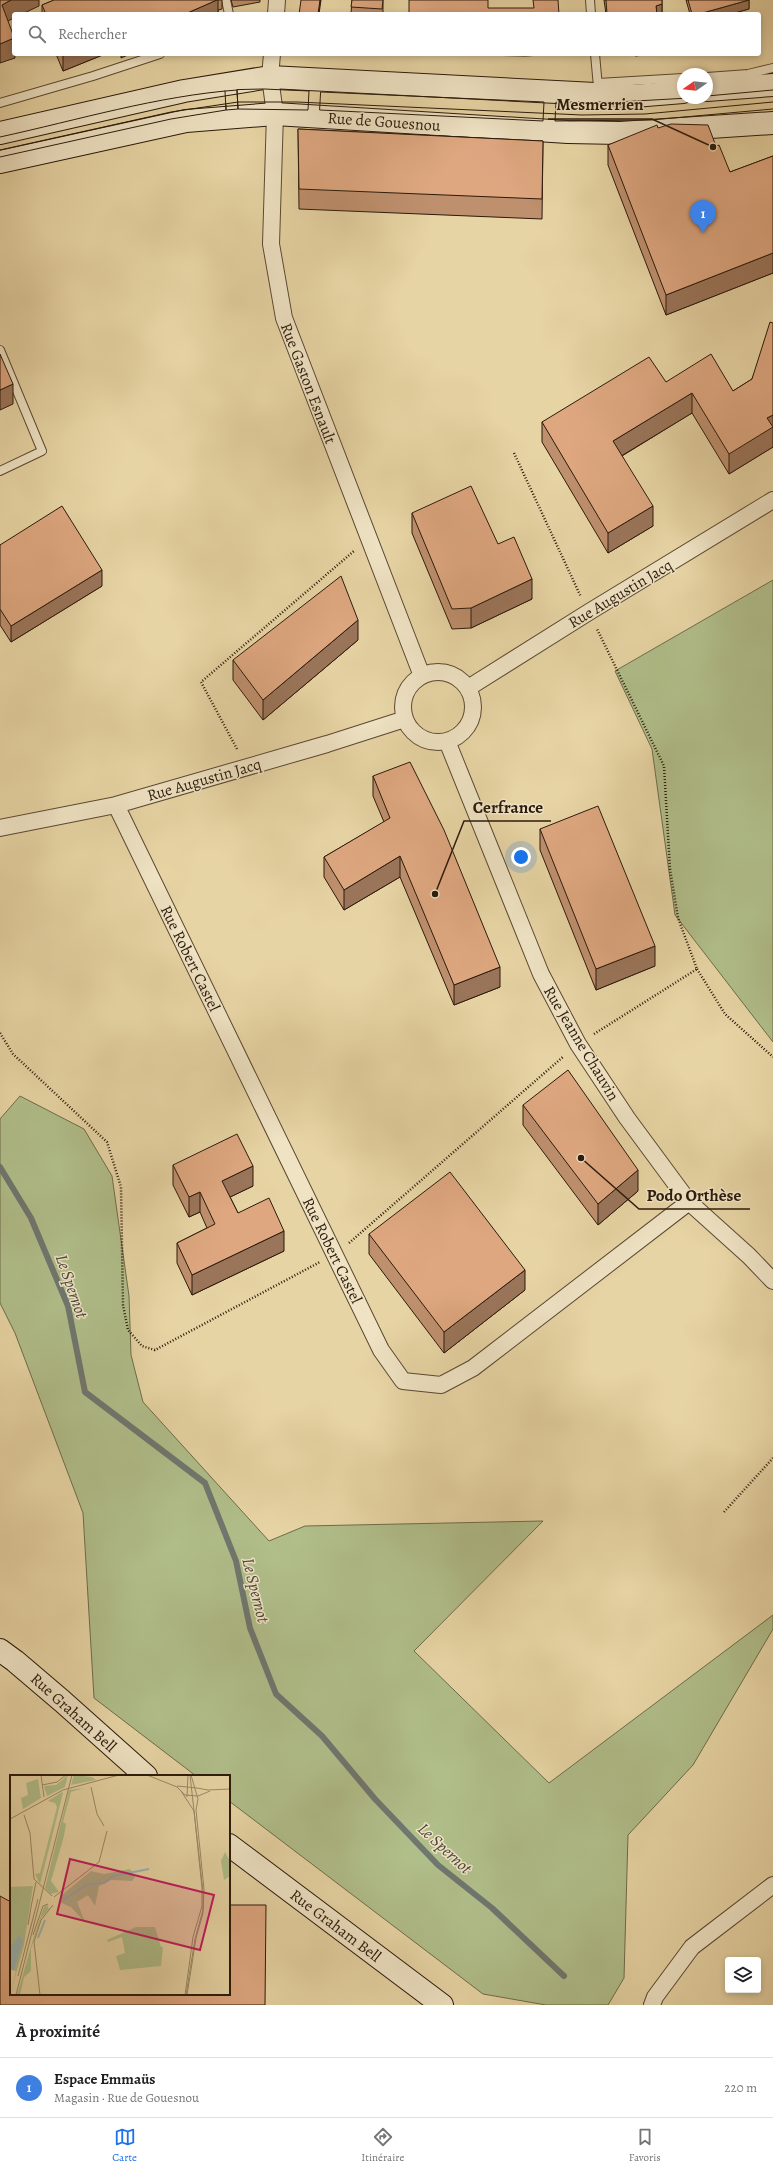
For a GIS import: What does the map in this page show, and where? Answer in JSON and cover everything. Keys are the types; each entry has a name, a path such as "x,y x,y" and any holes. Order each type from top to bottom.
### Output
{"main road":[{"path":"0,133 184,91 270,76 598,88 634,96 677,92"},
{"path":"713,90 773,85"},
{"name":"Rue de Gouesnou","path":"0,162 186,121 275,114 590,133 620,133 773,123"},
{"name":"Rue Graham Bell","path":"0,1650 27,1671 145,1775"},
{"name":"Rue Graham Bell","path":"230,1845 442,2005"}],"street":[{"path":"276,12 277,0"},
{"name":"Rue Gaston Esnault","path":"272,56 270,76 275,114 271,244 284,318 422,676"},
{"name":"Rue Augustin Jacq","path":"468,688 589,612 773,500"},
{"path":"434,672 447,673 459,678 468,688 473,703 471,720 462,733 447,741 435,742 422,738 412,730 405,719 403,707 406,694 412,684 422,676 434,672"},
{"name":"Rue Augustin Jacq","path":"0,828 116,805 327,744 405,719"},
{"name":"Rue Jeanne Chauvin","path":"447,741 541,974 578,1044 627,1118 689,1202 749,1256 773,1281"},
{"name":"Rue Robert Castel","path":"116,805 381,1350 403,1380 441,1385 473,1368 689,1202"},
{"path":"652,2005 655,1997 692,1947 773,1885"}],"lane":[{"path":"226,0 229,12"},
{"path":"590,0 591,12"},
{"path":"0,103 93,76 154,56"},
{"path":"595,56 598,88 677,79"},
{"path":"713,77 748,74 773,68"},
{"path":"0,350 42,451 0,471"}],"path":[{"path":"514,453 664,766 670,869 678,918 697,969 725,1014 773,1057"},
{"path":"237,749 201,682 370,538"},
{"path":"0,1034 13,1054 107,1142 121,1187 122,1305 128,1330 142,1346 155,1350 335,1254 578,1044 697,969"},
{"path":"724,1512 773,1458"}],"green space":[{"path":"773,580 773,1042 675,915 652,749 615,671"},
{"path":"20,1096 84,1129 112,1176 129,1296 131,1355 143,1402 269,1541 305,1526 543,1521 414,1651 549,1783 773,1615 773,1629 693,1765 628,1835 624,1978 608,2005 546,2005 483,1994 230,1802 230,1775 195,1775 94,1698 83,1513 15,1333 0,1303 0,1119"}],"building":[{"path":"0,0 11,0 2,5 12,32 12,39 0,44"},
{"path":"54,0 217,0 190,12 45,12 42,5"},
{"path":"301,0 320,0 318,12 299,12"},
{"path":"352,0 383,0 382,9 351,7"},
{"path":"409,0 488,0 488,8 534,8 533,0 558,0 559,12 409,12"},
{"path":"606,0 662,0 662,4 656,6 657,12 607,12"},
{"path":"688,0 749,0 706,12 691,12"},
{"path":"671,124 708,125 716,146 719,145 730,172 773,156 773,253 666,295 608,145 657,125 658,128"},
{"path":"298,129 543,141 542,199 299,189"},
{"path":"770,322 773,323 773,415 767,418 773,427 729,454 692,393 613,441 653,506 608,533 542,422 649,357 666,382 711,354 733,391 752,379"},
{"path":"0,354 13,384 0,390"},
{"path":"471,486 498,544 514,537 532,579 471,608 452,609 412,513"},
{"path":"62,506 102,570 11,626 0,609 0,545"},
{"path":"341,576 358,620 263,700 233,660"},
{"path":"410,762 444,830 500,967 454,985 400,856 344,890 324,857 390,818 373,776"},
{"path":"598,806 655,946 596,969 540,829"},
{"path":"568,1070 638,1170 598,1204 523,1105"},
{"path":"237,1134 253,1166 222,1181 238,1213 269,1198 284,1231 192,1275 177,1243 215,1224 200,1192 189,1197 173,1165"},
{"path":"450,1172 525,1270 444,1332 369,1234"},
{"path":"0,1896 10,1901 10,1995 230,1995 230,1905 266,1905 265,2005 0,2005"}],"waterway":[{"name":"Le Spernot","path":"0,1167 31,1218 68,1306 85,1392 205,1483 236,1561 250,1628 276,1694 322,1736 375,1799 438,1865 492,1908 564,1976"}],"tram line":[{"path":"264,89 309,91 308,110 238,109 237,90 264,89"},
{"path":"0,137 118,109 177,97 207,93 237,90 238,109 226,110 225,91"},
{"path":"713,95 773,90"},
{"path":"321,92 544,102 543,121 320,110 321,92"},
{"path":"677,99 618,102 556,102 555,121 651,120 773,109"},
{"path":"0,150 171,112 238,102 297,102 582,115 645,114 773,102"},
{"path":"0,157 171,119 226,110 226,105"}],"place":[{"name":"Mesmerrien","path":"713,147"},
{"name":"Espace Emmaüs","path":"703,233"},
{"name":"Cerfrance","path":"435,894"},
{"name":"Podo Orthèse","path":"581,1158"}]}
